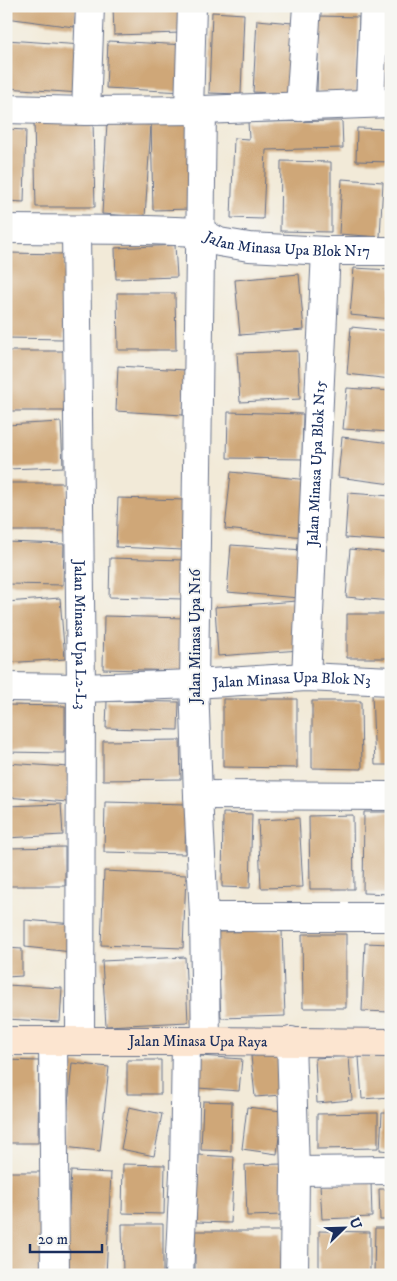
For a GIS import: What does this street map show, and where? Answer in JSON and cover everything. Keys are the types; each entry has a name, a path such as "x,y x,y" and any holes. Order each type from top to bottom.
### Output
{"street":[{"path":"86,111 90,6"},
{"name":"Jalan Minasa Upa N16","path":"178,1275 204,917 194,684 201,232 192,6"},
{"path":"300,107 307,6"},
{"path":"6,109 86,111 196,110 381,103 374,6"},
{"name":"Jalan Minasa Upa Blok N17","path":"6,229 201,232 219,242 249,247 391,252"},
{"name":"Jalan Minasa Upa L2-L3","path":"76,230 81,688 80,1040"},
{"name":"Jalan Minasa Upa Blok N15","path":"306,677 326,251"},
{"name":"Jalan Minasa Upa Blok N3","path":"6,687 81,688 194,684 306,677 391,681"},
{"path":"198,795 391,796"},
{"path":"204,917 391,916"},
{"name":"Jalan Minasa Upa Raya","path":"6,1041 391,1043"},
{"path":"53,1041 55,1275"},
{"path":"291,1041 295,1171 294,1275"},
{"path":"295,1171 391,1170"}],"building":[{"path":"6,6 77,6 74,27 6,18"},
{"path":"113,6 180,6 181,33 114,35"},
{"path":"212,12 244,14 241,94 209,93"},
{"path":"319,16 359,17 356,93 317,92"},
{"path":"383,17 391,17 391,87 384,87"},
{"path":"257,20 293,23 289,94 253,92"},
{"path":"6,40 83,45 80,93 6,88"},
{"path":"108,41 187,45 184,92 106,88"},
{"path":"34,121 93,121 95,207 36,207"},
{"path":"342,121 343,148 266,150 263,219 231,218 234,138 249,139 248,122"},
{"path":"107,122 151,125 145,217 102,214"},
{"path":"151,122 191,122 192,209 153,210"},
{"path":"357,128 391,129 391,162 356,161"},
{"path":"6,129 26,130 24,202 6,201"},
{"path":"281,161 331,162 331,232 280,231"},
{"path":"342,179 383,182 380,237 339,234"},
{"path":"175,245 177,277 116,279 115,248"},
{"path":"6,253 65,254 64,339 6,338"},
{"path":"354,268 391,270 391,319 350,315"},
{"path":"299,274 304,330 240,335 235,280"},
{"path":"117,293 175,293 176,350 118,350"},
{"path":"351,327 391,331 391,379 347,374"},
{"path":"6,351 68,351 68,411 6,411"},
{"path":"298,351 300,399 240,402 237,353"},
{"path":"118,366 185,370 183,415 116,411"},
{"path":"347,388 391,391 391,432 343,429"},
{"path":"228,412 303,414 302,459 227,458"},
{"path":"61,422 63,467 6,469 6,425"},
{"path":"342,437 391,443 391,484 338,477"},
{"path":"231,472 309,480 304,537 225,529"},
{"path":"6,483 67,483 67,531 6,531"},
{"path":"348,493 391,496 391,541 345,538"},
{"path":"118,498 184,500 183,550 116,547"},
{"path":"6,542 64,544 63,585 6,584"},
{"path":"231,545 303,550 299,598 227,592"},
{"path":"350,549 391,553 391,601 346,597"},
{"path":"110,558 184,560 183,599 109,597"},
{"path":"60,598 65,659 6,663 6,602"},
{"path":"297,601 300,650 218,656 215,607"},
{"path":"347,614 391,614 391,658 347,658"},
{"path":"104,616 186,618 185,671 103,669"},
{"path":"391,693 391,765 375,765 372,694"},
{"path":"223,699 297,699 297,768 223,767"},
{"path":"107,701 179,702 178,730 106,728"},
{"path":"312,701 361,701 362,769 312,768"},
{"path":"6,705 65,706 65,753 6,752"},
{"path":"180,740 181,779 103,780 103,741"},
{"path":"6,763 69,767 67,802 6,797"},
{"path":"105,802 186,804 185,854 104,852"},
{"path":"61,804 63,835 6,838 6,806"},
{"path":"364,812 391,812 391,894 363,893"},
{"path":"223,813 252,814 250,888 222,887"},
{"path":"353,815 354,889 310,889 309,816"},
{"path":"299,818 303,887 261,888 258,820"},
{"path":"65,847 65,886 6,886 6,848"},
{"path":"104,871 186,875 183,948 101,945"},
{"path":"25,920 74,924 72,952 25,947"},
{"path":"282,931 285,1016 221,1018 217,932"},
{"path":"302,934 346,934 346,1008 303,1008"},
{"path":"365,943 391,944 391,1012 362,1011"},
{"path":"6,948 22,949 22,976 6,977"},
{"path":"185,957 188,1022 106,1026 102,961"},
{"path":"6,985 62,988 60,1022 6,1019"},
{"path":"278,1054 282,1095 255,1097 251,1056"},
{"path":"391,1055 391,1097 362,1099 359,1057"},
{"path":"200,1056 242,1059 239,1091 198,1088"},
{"path":"349,1056 352,1100 317,1103 315,1058"},
{"path":"6,1060 39,1061 38,1143 6,1143"},
{"path":"127,1060 161,1060 161,1094 127,1094"},
{"path":"72,1063 109,1067 100,1151 64,1147"},
{"path":"203,1101 232,1102 231,1151 201,1150"},
{"path":"129,1107 162,1114 154,1156 121,1149"},
{"path":"247,1107 282,1111 277,1154 242,1149"},
{"path":"378,1113 378,1148 317,1149 317,1114"},
{"path":"382,1113 391,1113 391,1151 380,1150"},
{"path":"199,1155 234,1157 231,1223 196,1222"},
{"path":"123,1164 165,1165 164,1214 122,1213"},
{"path":"283,1164 284,1215 247,1216 245,1165"},
{"path":"71,1171 111,1173 106,1275 65,1275"},
{"path":"6,1172 41,1172 43,1275 6,1275"},
{"path":"371,1182 372,1217 322,1219 320,1184"},
{"path":"379,1189 391,1189 391,1220 380,1220"},
{"path":"122,1224 163,1224 163,1275 123,1275"},
{"path":"375,1228 391,1228 391,1275 374,1275"},
{"path":"195,1231 282,1231 283,1275 195,1275"},
{"path":"319,1231 370,1232 370,1275 319,1274"}]}
